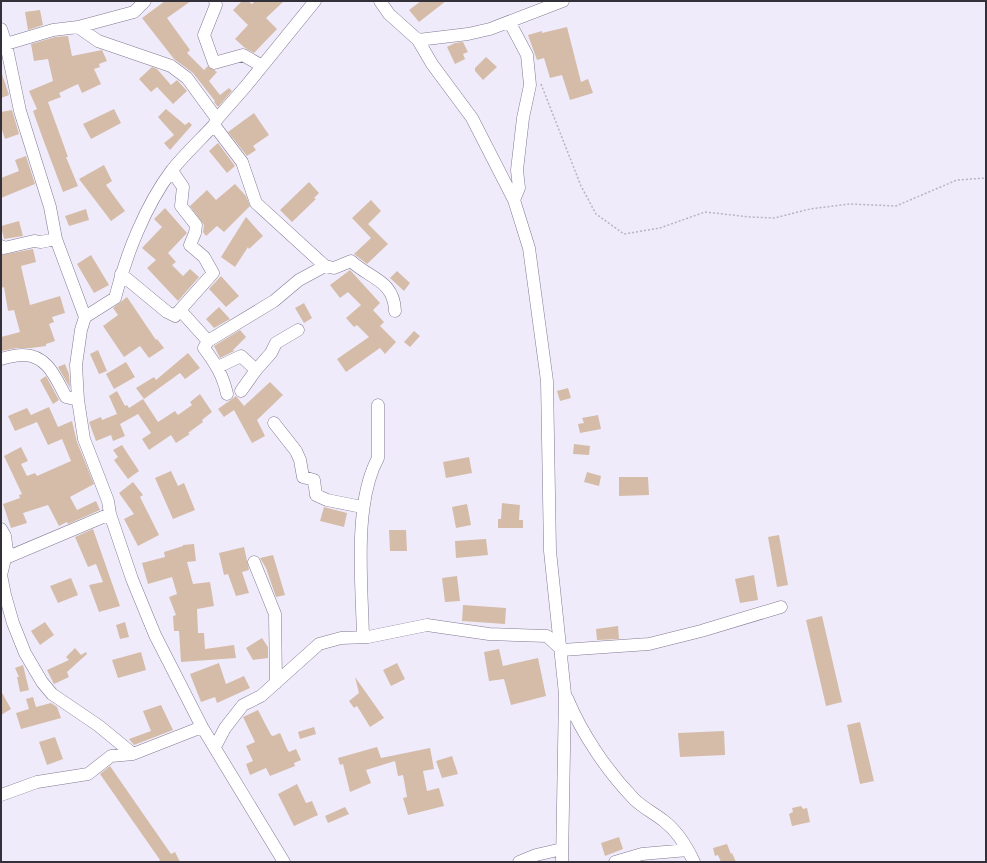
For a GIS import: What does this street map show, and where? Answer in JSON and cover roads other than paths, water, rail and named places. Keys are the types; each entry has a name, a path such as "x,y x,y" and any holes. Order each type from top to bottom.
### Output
{"street":[{"path":"6,44 53,30 78,27 134,12 145,1"},
{"path":"215,1 216,6 204,35 214,63 243,55 262,66"},
{"path":"85,317 115,298 121,274 138,232 163,184 172,171 215,122 315,1"},
{"path":"380,1 389,14 418,40 432,64 472,118 514,200 529,248 547,382 550,551 562,650 565,694 562,862"},
{"path":"418,40 468,34 510,23 563,1"},
{"path":"510,23 527,55 530,86 523,118 517,170 519,188 514,200"},
{"path":"78,27 98,41 171,66 187,78 242,162 256,203 325,266 334,268 351,261 361,271 385,284 391,292 395,311"},
{"path":"1,29 6,44 20,111 50,207 56,239 85,317 81,330 76,365 78,400 84,439 94,470 108,501 110,514 132,579 155,635 202,727 284,862"},
{"path":"121,274 167,312 175,316 213,273 204,257 190,245 195,233 196,225 181,206 183,187 172,171"},
{"path":"1,246 4,248 34,241 41,242 56,239"},
{"path":"227,394 223,378 218,367 204,348 208,341 274,301 299,280 325,266"},
{"path":"180,310 208,341"},
{"path":"241,392 256,370 271,353 276,342 298,330"},
{"path":"1,358 24,355 41,360 50,368 66,397 78,400"},
{"path":"218,367 241,356 256,370"},
{"path":"363,637 362,507 374,466 378,458 378,405"},
{"path":"274,423 296,451 300,460 303,477 314,480 316,495 327,500 362,507"},
{"path":"4,559 110,514"},
{"path":"1,529 5,536 4,559 1,575 5,594 25,653 42,682 52,694 99,726 133,754"},
{"path":"254,562 275,614 276,683"},
{"path":"215,747 226,728 243,705 261,696 319,644 341,638 363,637 427,625 489,634 547,636 562,650 649,644 701,631 781,607"},
{"path":"565,694 585,734 610,770 634,799 648,812 665,821 682,840 694,862"},
{"path":"1,795 37,782 88,774 111,756 133,754 202,727"},
{"path":"519,862 536,855 562,849"},
{"path":"614,862 642,854 688,850"}]}
